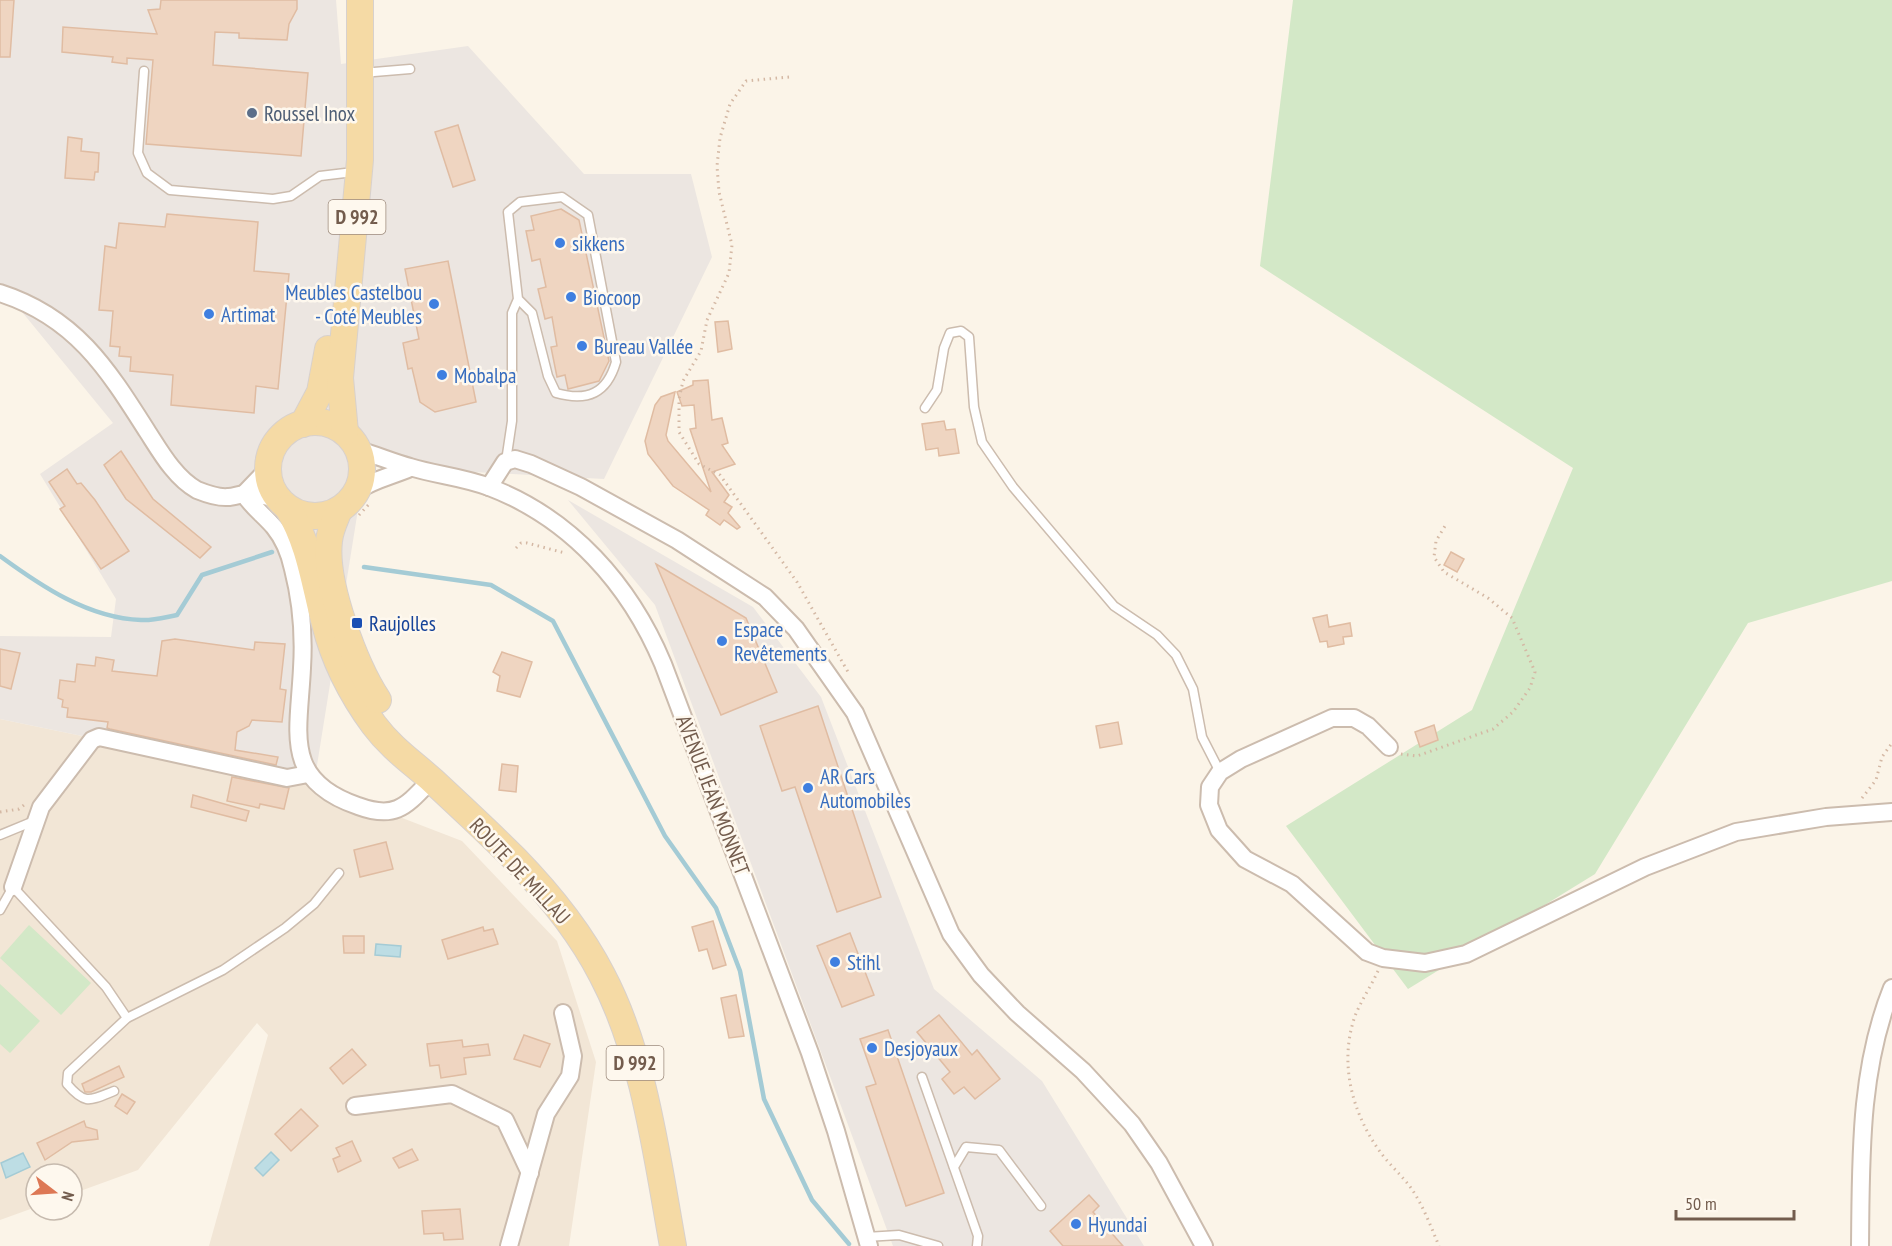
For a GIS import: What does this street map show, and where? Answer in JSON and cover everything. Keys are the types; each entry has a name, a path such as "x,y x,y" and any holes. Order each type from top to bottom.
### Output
{"main road":[{"name":"D 992","path":"303,424 320,392 325,369 345,172 350,71 347,0"},
{"name":"D 992","path":"351,441 340,378 357,213 362,73 360,0"},
{"path":"268,469 276,444 287,432 303,424 329,424 351,441 362,466 367,493 346,516 313,516 283,503"},
{"name":"ROUTE DE MILLAU","path":"268,469 271,484 309,549 325,625 337,663 375,725 403,758 431,780 550,897 573,926 603,975 616,1004 634,1061 674,1246"},
{"name":"ROUTE DE MILLAU","path":"346,516 329,543 332,576 355,657 375,696 431,780"}],"street":[{"path":"6,295 48,314 73,331 114,379 179,475 195,489 216,497 244,494 283,503"},
{"name":"AVENUE JEAN MONNET","path":"351,441 411,468 440,472 489,487 538,511 585,548 623,589 653,638 810,1053 836,1131 867,1241"},
{"path":"489,487 506,462 514,459 531,464 581,487 676,540 765,597 796,629 855,713 951,934 988,983 1083,1071 1132,1124 1159,1163 1204,1246"},
{"name":"AVENUE JEAN MONNET","path":"367,493 377,478 393,476 411,468"},
{"path":"244,494 268,469"},
{"path":"244,494 252,507 275,528 288,554 297,587 303,666 297,738 300,758 308,774 327,792 342,801 384,813 398,810 409,804 431,780"},
{"path":"1389,747 1368,726 1354,718 1332,718 1241,759 1220,772 1210,788 1209,805 1219,830 1245,859 1292,884 1367,952 1383,958 1425,963 1466,954 1645,867 1736,832 1852,815 1892,812"},
{"path":"13,887 34,821 41,807 92,740 99,737 287,778 308,774"},
{"path":"1860,1246 1861,1152 1868,1069 1880,1018 1892,988"},
{"path":"509,1246 546,1114 570,1076 573,1056 563,1013"},
{"path":"355,1106 452,1094 505,1120 530,1173"}],"lane":[{"path":"362,73 410,69"},
{"path":"144,71 138,153 147,173 170,190 273,199 291,196 320,176 345,172"},
{"path":"506,462 512,421 512,313 518,299 508,212 520,202 562,197 588,215 616,362 611,379 596,394 569,397 556,393 548,376 532,313 518,299"},
{"path":"925,408 937,390 944,348 950,333 961,331 969,337 974,407 982,442 1013,487 1114,606 1157,635 1176,655 1193,689 1202,737 1220,772"},
{"path":"0,835 34,821"},
{"path":"114,1091 90,1101 79,1098 67,1084 68,1073 128,1018 223,970 285,928 314,904 339,873"},
{"path":"0,910 13,887 106,987 128,1018"},
{"path":"922,1077 978,1236 977,1246"},
{"path":"954,1167 966,1147 999,1150 1041,1206"},
{"path":"867,1241 898,1235 938,1246"}],"path":[{"path":"789,77 746,81 730,104 720,138 717,166 719,192 732,245 729,273 707,320 701,351 684,381 679,399 679,432 699,464 720,475 797,582 853,682"},
{"path":"346,516 367,493"},
{"path":"1389,747 1402,755 1417,756 1493,729 1513,712 1530,688 1535,672 1512,618 1488,598 1444,572 1434,557 1436,541 1445,525"},
{"path":"516,548 521,543 527,543 571,555 578,554 585,548"},
{"path":"1852,815 1876,780 1882,757 1892,743"},
{"path":"1383,958 1356,1014 1349,1040 1346,1070 1353,1098 1363,1122 1383,1156 1412,1189 1439,1246"}],"shaded area":[{"path":"0,0 336,0 341,64 468,46 584,174 691,174 712,257 604,479 365,466 314,784 0,719 0,636 111,637 116,599 40,474 113,423 0,285"},
{"path":"568,500 753,607 821,697 934,989 1042,1081 1144,1246 893,1246 655,605"},
{"path":"0,719 314,784 462,841 557,941 596,1062 569,1246 209,1246 268,1035 257,1023 138,1170 84,1190 84,1162 24,1162 24,1211 0,1220"}],"green space":[{"path":"1293,0 1892,0 1892,581 1748,623 1595,874 1408,989 1286,826 1472,710 1573,468 1260,266"},
{"path":"29,925 91,983 61,1015 0,958"},
{"path":"0,984 40,1021 10,1053 0,1044"}],"water":[{"path":"376,944 401,946 400,957 375,955"},
{"path":"271,1152 279,1160 263,1176 255,1168"},
{"path":"23,1153 28,1162 24,1162 24,1170 6,1178 1,1163"}],"building":[{"path":"0,0 14,0 10,57 0,57"},
{"path":"161,0 297,0 297,9 289,24 287,40 239,38 239,33 215,32 213,65 308,73 301,156 146,144 153,60 127,58 127,64 112,62 113,57 62,52 63,27 157,34 148,10 160,9"},
{"path":"458,125 475,180 453,187 435,132"},
{"path":"68,137 82,139 81,151 99,153 98,172 95,172 94,180 65,178"},
{"path":"561,209 579,220 609,361 599,381 568,389 565,375 557,377 551,347 557,346 552,317 545,319 538,289 546,287 540,259 532,261 526,231 534,230 531,216"},
{"name":"Artimat","path":"167,214 258,222 254,271 289,274 278,389 256,386 254,413 171,405 173,375 130,371 131,357 119,356 120,347 110,346 113,311 99,310 105,246 116,248 119,223 165,227"},
{"path":"448,261 476,402 435,412 420,402 412,368 408,369 403,343 419,339 405,269"},
{"path":"728,321 732,349 718,352 715,322"},
{"path":"708,380 712,420 722,418 728,443 722,445 735,464 712,472 729,495 724,502 732,507 728,513 740,527 737,529 724,520 720,525 706,515 709,510 673,486 648,454 645,441 655,405 661,397 675,392 666,435 668,441 711,492 690,429 696,428 694,405 682,406 677,392 693,385 693,381"},
{"path":"944,421 946,430 955,429 959,453 939,456 938,448 926,450 922,424"},
{"path":"121,451 153,499 211,547 200,558 126,499 104,465"},
{"path":"67,469 77,484 81,483 95,500 129,551 101,569 60,509 65,506 49,482"},
{"path":"1451,552 1464,559 1457,572 1444,565"},
{"path":"656,564 746,618 777,692 721,715"},
{"path":"1327,615 1329,627 1350,623 1352,636 1343,637 1344,644 1328,647 1327,641 1320,642 1313,618"},
{"path":"175,639 254,650 255,642 285,644 280,689 286,690 282,722 252,720 249,726 237,732 235,750 278,757 276,765 110,729 107,728 108,722 67,717 68,708 62,707 63,700 58,698 60,680 75,682 77,664 95,666 96,657 114,660 112,671 157,676 162,641"},
{"path":"0,649 20,653 11,689 0,686"},
{"path":"502,652 532,662 520,697 497,691 500,676 493,672"},
{"path":"818,706 881,897 837,912 795,787 782,791 760,726"},
{"path":"1118,722 1122,744 1100,748 1096,726"},
{"path":"1434,725 1438,740 1420,747 1415,732"},
{"path":"502,764 518,766 516,792 499,790"},
{"path":"232,777 289,788 284,809 260,804 259,808 227,801"},
{"path":"193,795 249,811 246,821 191,807"},
{"path":"386,842 393,869 360,877 354,850"},
{"path":"713,921 726,965 713,969 707,949 699,951 692,927"},
{"path":"483,927 484,931 493,929 498,944 448,959 442,940"},
{"path":"850,933 874,995 842,1007 817,946"},
{"path":"343,936 364,936 364,953 344,953"},
{"path":"736,995 744,1036 729,1038 721,998"},
{"path":"939,1015 972,1055 977,1050 1000,1079 975,1099 964,1087 954,1094 942,1079 950,1072 917,1032"},
{"path":"888,1030 944,1193 906,1206 866,1087 876,1084 860,1039"},
{"path":"524,1035 550,1044 540,1067 514,1059"},
{"path":"462,1040 463,1047 488,1044 490,1055 464,1058 466,1074 441,1078 439,1065 430,1066 427,1044"},
{"path":"352,1049 366,1065 343,1084 330,1068"},
{"path":"119,1066 124,1077 91,1092 85,1092 82,1084"},
{"path":"122,1094 135,1102 127,1114 115,1106"},
{"path":"301,1109 318,1126 291,1151 275,1134"},
{"path":"84,1121 86,1127 97,1130 98,1139 72,1142 45,1160 37,1143"},
{"path":"352,1141 361,1161 338,1172 333,1159 340,1156 336,1148"},
{"path":"412,1149 418,1160 399,1168 393,1158"},
{"name":"Hyundai","path":"1089,1195 1099,1206 1093,1212 1123,1246 1063,1246 1050,1231"},
{"path":"460,1209 463,1239 444,1240 443,1233 424,1234 422,1211"}],"waterway":[{"path":"0,556 49,589 84,607 121,618 145,620 177,615 202,575 272,552"},
{"path":"364,567 491,585 553,621 665,836 716,908 740,971 764,1099 812,1200 849,1244"}],"place":[{"name":"Roussel Inox","path":"252,113"},
{"name":"sikkens","path":"560,243"},
{"name":"Biocoop","path":"571,297"},
{"name":"Meubles Castelbou - Coté Meubles","path":"434,304"},
{"name":"Artimat","path":"209,314"},
{"name":"Bureau Vallée","path":"582,346"},
{"name":"Mobalpa","path":"442,375"},
{"name":"Raujolles","path":"357,623"},
{"name":"Espace Revêtements","path":"722,641"},
{"name":"AR Cars Automobiles","path":"808,788"},
{"name":"Stihl","path":"835,962"},
{"name":"Desjoyaux","path":"872,1048"},
{"name":"Hyundai","path":"1076,1224"}]}
